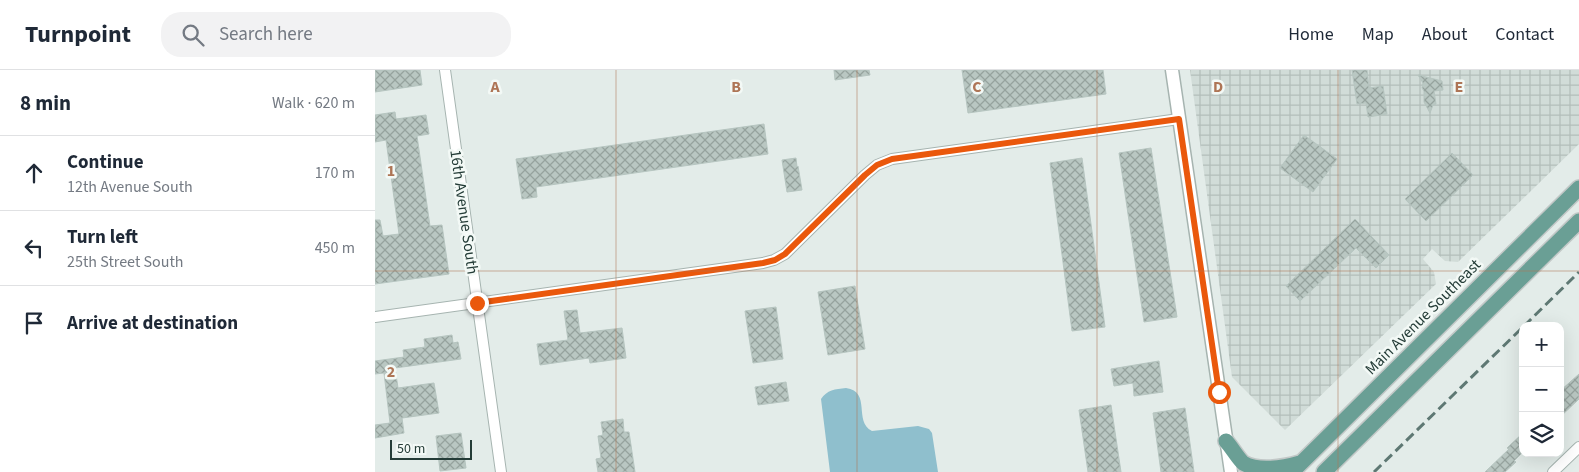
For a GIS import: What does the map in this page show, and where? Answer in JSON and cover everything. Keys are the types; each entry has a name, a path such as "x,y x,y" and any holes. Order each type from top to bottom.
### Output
{"main road":[{"name":"Main Avenue Southeast","path":"1296,468 1579,188"},
{"path":"1324,472 1579,221"},
{"path":"1226,441 1251,470 1269,471 1296,468"}],"street":[{"name":"16th Avenue South","path":"445,70 501,472"},
{"path":"1172,70 1231,472"},
{"path":"375,317 763,263 775,260 785,254 865,175 877,165 892,159 1179,119"},
{"path":"1553,472 1579,447"}],"shaded area":[{"path":"1190,70 1579,70 1579,144 1458,262 1445,261 1432,249 1423,259 1434,272 1436,284 1285,430 1232,377"}],"water":[{"path":"846,388 858,395 861,401 864,421 866,426 872,431 918,426 929,429 932,433 938,472 830,472 821,399 832,390"}],"building":[{"path":"375,70 420,70 422,85 375,92"},
{"path":"834,70 869,70 870,75 835,80"},
{"path":"962,70 1103,70 1106,94 968,113"},
{"path":"1352,70 1367,70 1369,88 1383,86 1387,114 1368,117 1366,103 1357,104"},
{"path":"1418,75 1442,81 1443,90 1434,91 1436,104 1433,105 1430,113 1424,102 1423,83"},
{"path":"395,112 396,119 426,115 429,134 417,136 430,226 442,225 449,274 375,284 375,220 380,220 383,236 399,234 386,140 375,142 375,115"},
{"path":"764,124 768,154 536,187 537,197 522,199 516,159"},
{"path":"1304,135 1337,159 1313,192 1280,168"},
{"path":"1151,148 1177,317 1144,322 1119,153"},
{"path":"1452,153 1473,175 1426,221 1405,199"},
{"path":"796,158 802,190 787,192 782,160"},
{"path":"1082,158 1105,327 1072,331 1050,163"},
{"path":"1355,219 1389,255 1376,268 1356,248 1300,301 1286,286"},
{"path":"855,286 865,349 828,355 818,292"},
{"path":"776,307 783,359 753,363 745,311"},
{"path":"577,310 580,333 622,328 626,358 590,363 589,358 540,365 537,344 568,340 564,311"},
{"path":"452,335 453,343 458,342 461,359 395,368 398,388 434,383 439,413 402,418 404,433 375,438 375,425 390,423 384,373 375,374 375,361 404,357 403,350 425,347 424,339"},
{"path":"1159,361 1163,392 1134,396 1133,383 1114,386 1111,369"},
{"path":"1579,374 1579,399 1564,413 1564,412 1564,387"},
{"path":"786,382 789,401 758,405 755,387"},
{"path":"1111,405 1121,472 1088,472 1079,410"},
{"path":"1185,408 1194,472 1161,472 1153,413"},
{"path":"623,419 624,432 629,432 635,472 598,472 596,459 601,458 598,436 603,435 601,422"},
{"path":"461,433 466,468 440,471 436,436"},
{"path":"1519,437 1519,456 1514,461 1516,462 1505,472 1485,472 1509,449 1507,448"}],"railway":[{"path":"1528,322 1579,272"},
{"path":"1374,472 1519,331"}],"route":[{"path":"477,303 775,260 785,254 865,175 877,165 892,159 1179,119 1219,392"}]}
